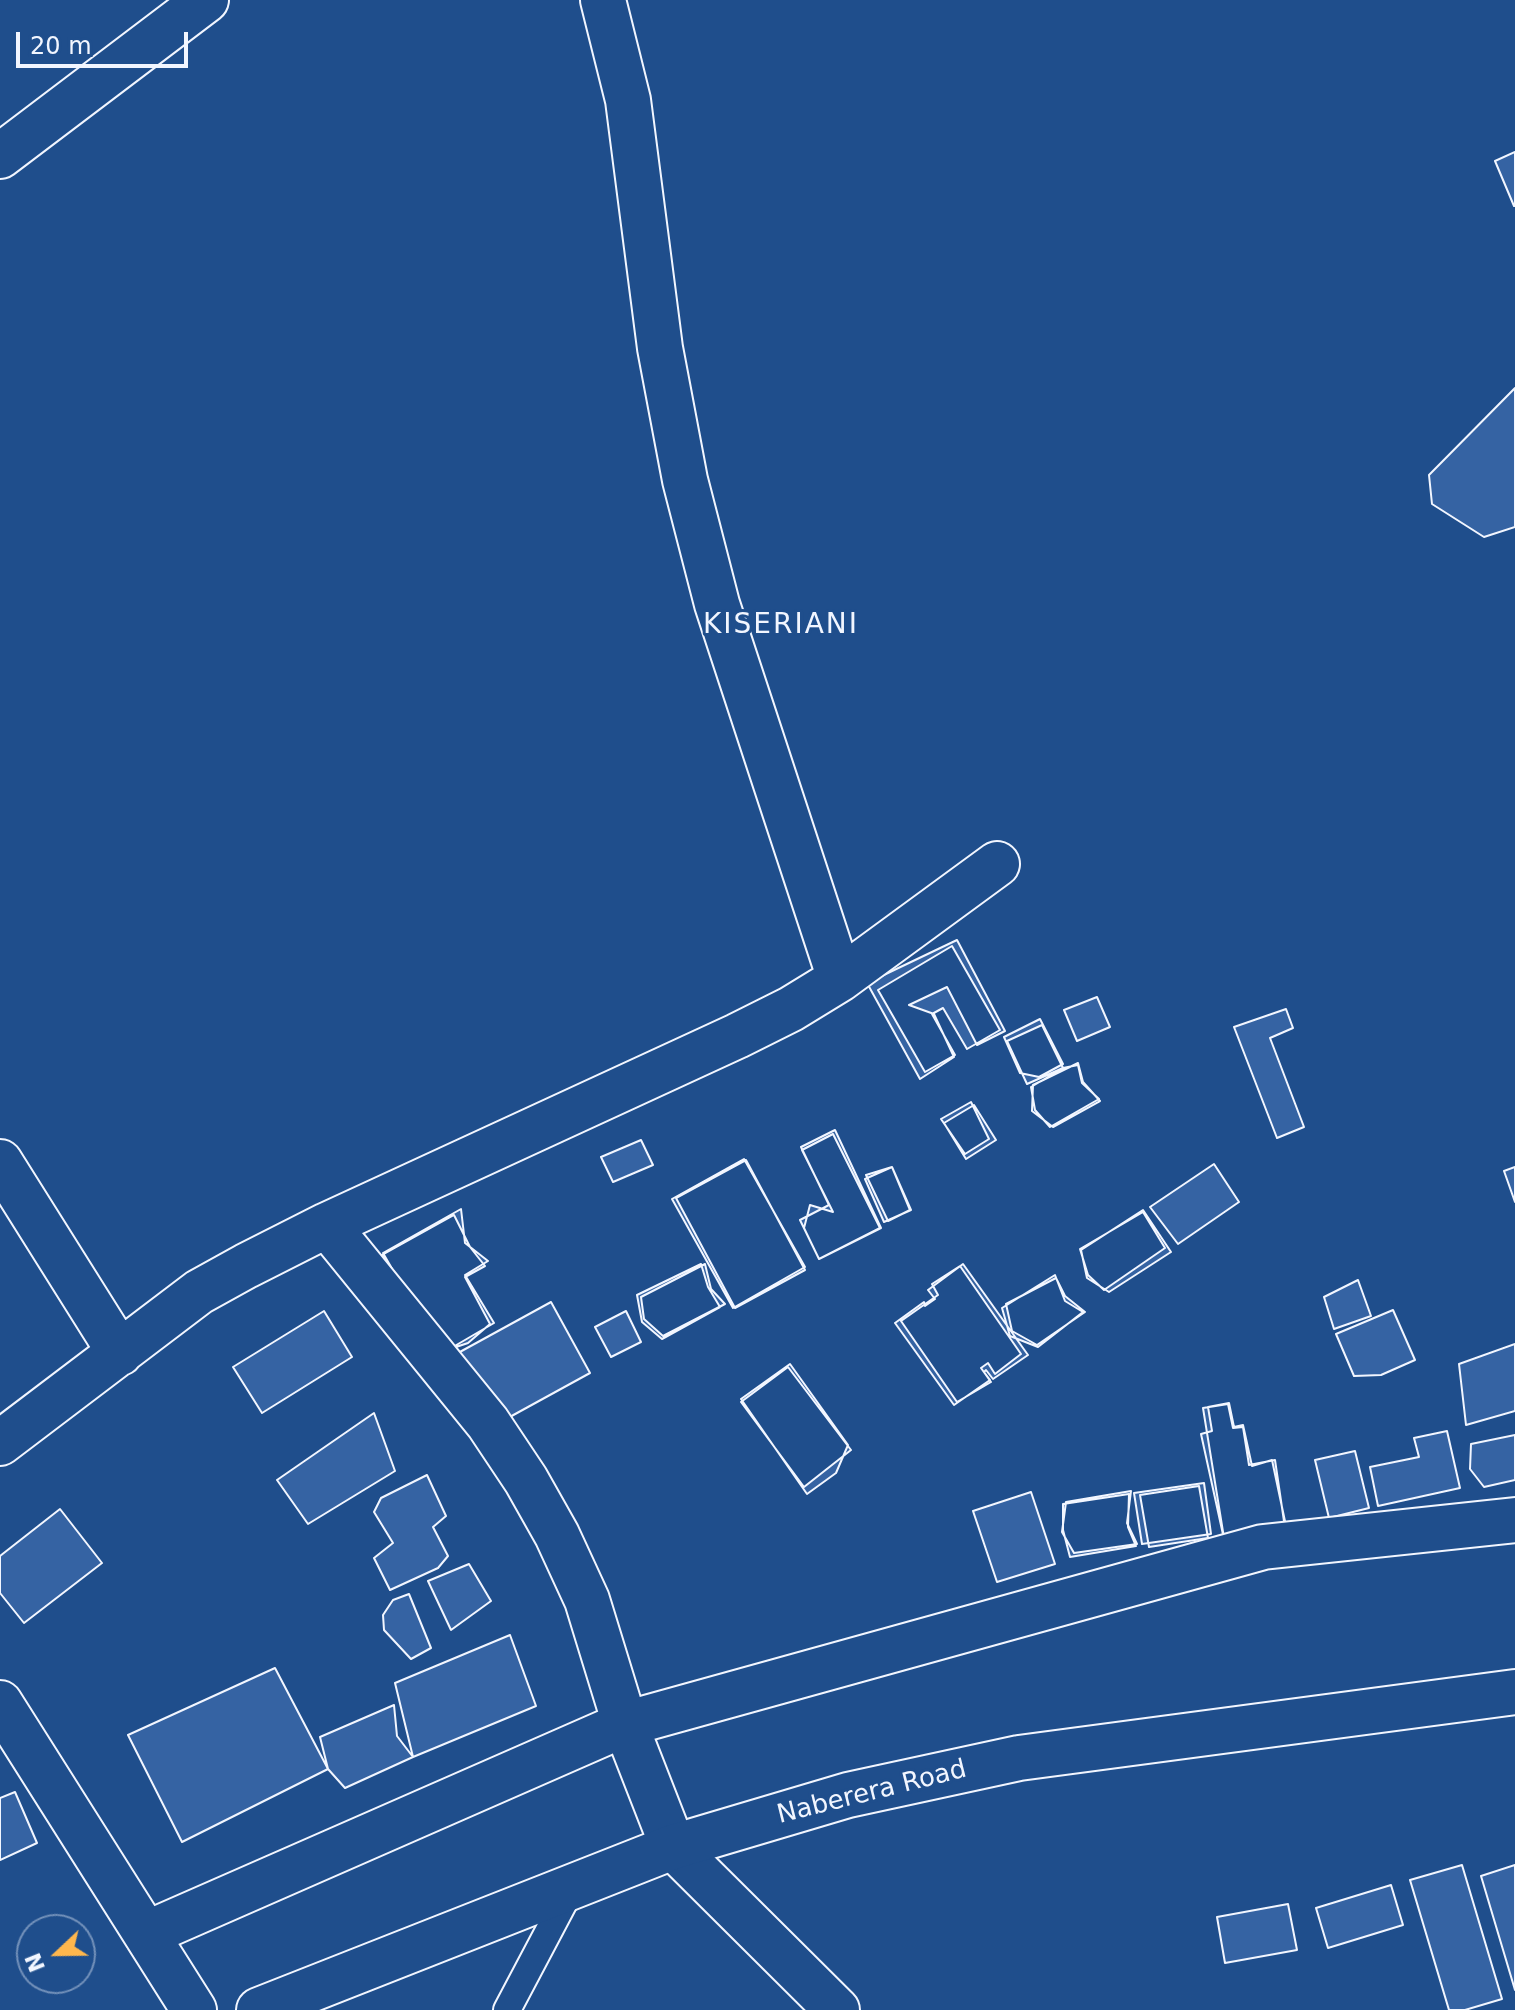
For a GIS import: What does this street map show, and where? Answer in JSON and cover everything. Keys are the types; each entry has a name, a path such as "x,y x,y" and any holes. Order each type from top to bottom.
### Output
{"street":[{"path":"0,156 206,0"},
{"path":"603,0 628,100 660,348 685,480 717,604 840,979"},
{"path":"0,1443 199,1292 327,1225 791,1009 840,979 997,864"},
{"path":"0,1162 120,1353"},
{"path":"327,1225 488,1423 526,1480 557,1535 587,1600 625,1724 673,1847 837,2010"},
{"path":"146,1934 625,1724 1263,1547 1515,1520"},
{"name":"Naberera Road","path":"259,2010 673,1847 848,1795 1019,1758 1515,1692"},
{"path":"0,1703 194,2010"}],"lane":[{"path":"507,2010 572,1887"}],"building":[{"path":"1515,152 1515,206 1514,206 1495,161"},
{"path":"1515,388 1515,527 1484,537 1432,504 1429,475"},
{"path":"957,940 1005,1031 977,1045 947,987 909,1005 934,1014 954,1057 920,1079 867,983"},
{"path":"952,946 1000,1030 967,1049 943,1008 932,1014 955,1055 925,1072 878,990"},
{"path":"1097,997 1110,1027 1077,1041 1064,1010"},
{"path":"1286,1009 1293,1028 1270,1038 1304,1127 1277,1138 1234,1027"},
{"path":"1040,1019 1063,1064 1039,1077 1020,1073 1004,1037"},
{"path":"1042,1025 1063,1068 1027,1084 1007,1041"},
{"path":"1078,1063 1083,1082 1100,1101 1053,1127 1032,1111 1033,1085"},
{"path":"1078,1065 1082,1083 1099,1099 1050,1127 1035,1110 1031,1087 1063,1068"},
{"path":"971,1102 989,1139 965,1154 941,1119"},
{"path":"974,1105 996,1140 966,1159 944,1123"},
{"path":"835,1130 881,1228 819,1259 800,1220 829,1205 801,1147"},
{"path":"833,1134 880,1228 819,1259 804,1228 810,1205 833,1212 802,1150"},
{"path":"641,1140 653,1165 613,1182 601,1157"},
{"path":"744,1159 805,1267 733,1308 672,1199"},
{"path":"746,1160 805,1270 735,1308 676,1198"},
{"path":"1214,1164 1239,1202 1178,1244 1150,1207"},
{"path":"892,1167 911,1210 884,1222 865,1179"},
{"path":"892,1167 910,1210 888,1221 866,1175"},
{"path":"1515,1167 1515,1202 1504,1171"},
{"path":"461,1209 465,1243 488,1261 465,1275 494,1323 441,1354 383,1253"},
{"path":"1143,1210 1171,1252 1109,1292 1087,1278 1081,1250"},
{"path":"1143,1212 1165,1248 1104,1290 1088,1275 1080,1249"},
{"path":"454,1215 470,1247 485,1266 465,1277 490,1324 468,1343 441,1352 382,1255"},
{"path":"701,1264 708,1287 720,1307 662,1339 642,1322 637,1295"},
{"path":"705,1264 711,1289 725,1304 663,1336 644,1319 641,1297"},
{"path":"963,1264 1028,1355 993,1379 986,1370 984,1372 990,1380 954,1405 895,1323 924,1302 925,1306 935,1299 928,1290"},
{"path":"960,1266 1021,1354 995,1374 988,1363 981,1368 991,1382 957,1402 901,1321 938,1295 932,1284"},
{"path":"1055,1275 1065,1301 1083,1312 1038,1347 1010,1336 1002,1308"},
{"path":"1056,1278 1065,1296 1085,1312 1037,1345 1012,1331 1006,1304"},
{"path":"1358,1280 1371,1316 1334,1329 1324,1297"},
{"path":"551,1302 590,1373 497,1424 458,1353"},
{"path":"1393,1310 1415,1360 1381,1375 1354,1376 1336,1334"},
{"path":"324,1311 352,1357 262,1413 233,1367"},
{"path":"626,1311 641,1342 611,1357 595,1327"},
{"path":"1515,1344 1515,1411 1466,1425 1459,1364"},
{"path":"790,1364 848,1445 836,1473 807,1494 741,1399"},
{"path":"788,1367 851,1450 804,1487 741,1402"},
{"path":"1229,1403 1234,1427 1243,1425 1252,1466 1272,1460 1286,1526 1224,1539 1201,1434 1212,1431 1208,1407"},
{"path":"1228,1404 1233,1428 1243,1427 1249,1465 1275,1460 1285,1528 1224,1538 1203,1408"},
{"path":"374,1413 395,1471 308,1524 277,1480"},
{"path":"1447,1431 1460,1488 1378,1506 1370,1467 1419,1457 1414,1438"},
{"path":"1515,1435 1515,1480 1484,1487 1470,1469 1471,1444"},
{"path":"1355,1451 1369,1508 1329,1518 1315,1460"},
{"path":"427,1475 446,1516 433,1527 448,1556 438,1568 390,1590 374,1558 393,1543 374,1512 381,1498"},
{"path":"1204,1483 1211,1534 1142,1544 1134,1493"},
{"path":"1199,1486 1208,1538 1149,1547 1140,1495"},
{"path":"1131,1491 1127,1523 1137,1544 1074,1553 1062,1532 1066,1502"},
{"path":"1031,1492 1055,1564 997,1582 973,1511"},
{"path":"1129,1494 1128,1527 1136,1546 1070,1557 1063,1530 1063,1504"},
{"path":"60,1509 102,1563 24,1623 0,1593 0,1556"},
{"path":"469,1564 491,1601 451,1630 428,1581"},
{"path":"409,1594 431,1648 411,1659 384,1630 383,1615 393,1600"},
{"path":"510,1635 536,1706 413,1757 395,1683"},
{"path":"275,1668 328,1769 182,1842 128,1735"},
{"path":"394,1705 397,1736 413,1757 345,1788 328,1769 320,1737"},
{"path":"15,1792 37,1843 0,1860 0,1798"},
{"path":"1462,1865 1502,1999 1465,2010 1449,2010 1410,1880"},
{"path":"1515,1865 1515,1990 1481,1876"},
{"path":"1391,1885 1403,1925 1328,1948 1316,1908"},
{"path":"1288,1904 1297,1950 1225,1963 1217,1917"}],"district":[{"name":"KISERIANI","path":"781,626"}]}
